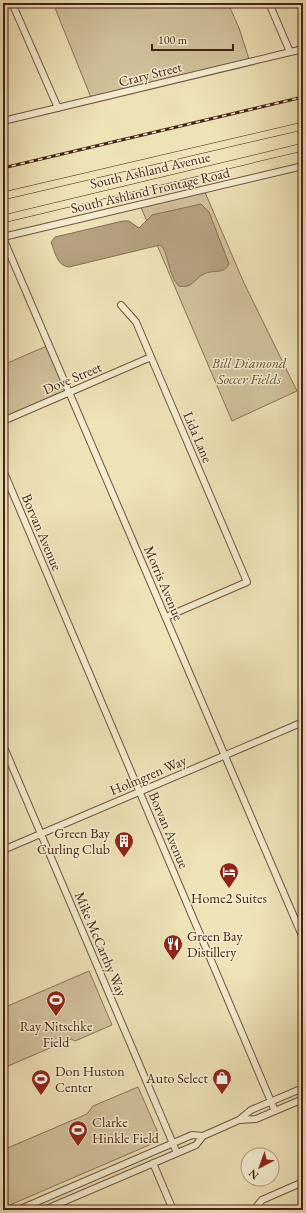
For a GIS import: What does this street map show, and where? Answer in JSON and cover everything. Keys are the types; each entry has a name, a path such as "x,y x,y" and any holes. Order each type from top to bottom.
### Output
{"main road":[{"name":"South Ashland Avenue","path":"3,196 303,126"},
{"name":"South Ashland Avenue","path":"3,219 303,147"}],"street":[{"path":"12,3 58,108"},
{"path":"269,3 290,52"},
{"name":"Crary Street","path":"3,121 303,49"},
{"name":"South Ashland Frontage Road","path":"3,237 303,166"},
{"name":"Morris Avenue","path":"3,237 303,938"},
{"name":"Lida Lane","path":"121,305 136,322 247,582 166,617"},
{"name":"Dove Street","path":"3,421 151,357"},
{"name":"Borvan Avenue","path":"3,470 275,1111"},
{"name":"Holmgren Way","path":"3,850 303,722"},
{"name":"Mike McCarthy Way","path":"3,745 176,1153"},
{"path":"44,1210 196,1145 203,1136 239,1120 251,1110 303,1088"},
{"path":"239,1120 256,1119 303,1099"},
{"path":"18,1210 192,1135 203,1136"},
{"path":"153,1163 173,1210"},
{"path":"256,1208 262,1200 303,1182"}],"green space":[{"path":"53,3 228,3 239,28 250,62 92,100"},
{"name":"Bill Diamond Soccer Fields","path":"204,190 244,283 297,391 232,421 140,205"},
{"path":"49,345 70,392 3,421 3,365"},
{"name":"Ray Nitschke Field","path":"89,971 112,1025 75,1041 71,1039 8,1066 7,1070 3,1072 3,1008"},
{"name":"Clarke Hinkle Field","path":"138,1087 159,1135 154,1143 3,1208 3,1150 87,1114 93,1106"}],"shaded area":[{"path":"201,204 209,212 229,264 224,270 204,274 187,286 179,286 175,282 165,252 160,245 69,267 65,266 59,261 51,242 55,237 123,221 129,221 139,228 152,215"}],"railway":[{"path":"3,168 303,97"}],"place":[{"name":"Green Bay Curling Club","path":"124,858"},
{"name":"Home2 Suites","path":"229,889"},
{"name":"Green Bay Distillery","path":"173,961"},
{"name":"Ray Nitschke Field","path":"56,1017"},
{"name":"Auto Select","path":"222,1095"},
{"name":"Don Huston Center","path":"41,1096"},
{"name":"Clarke Hinkle Field","path":"78,1147"}]}
